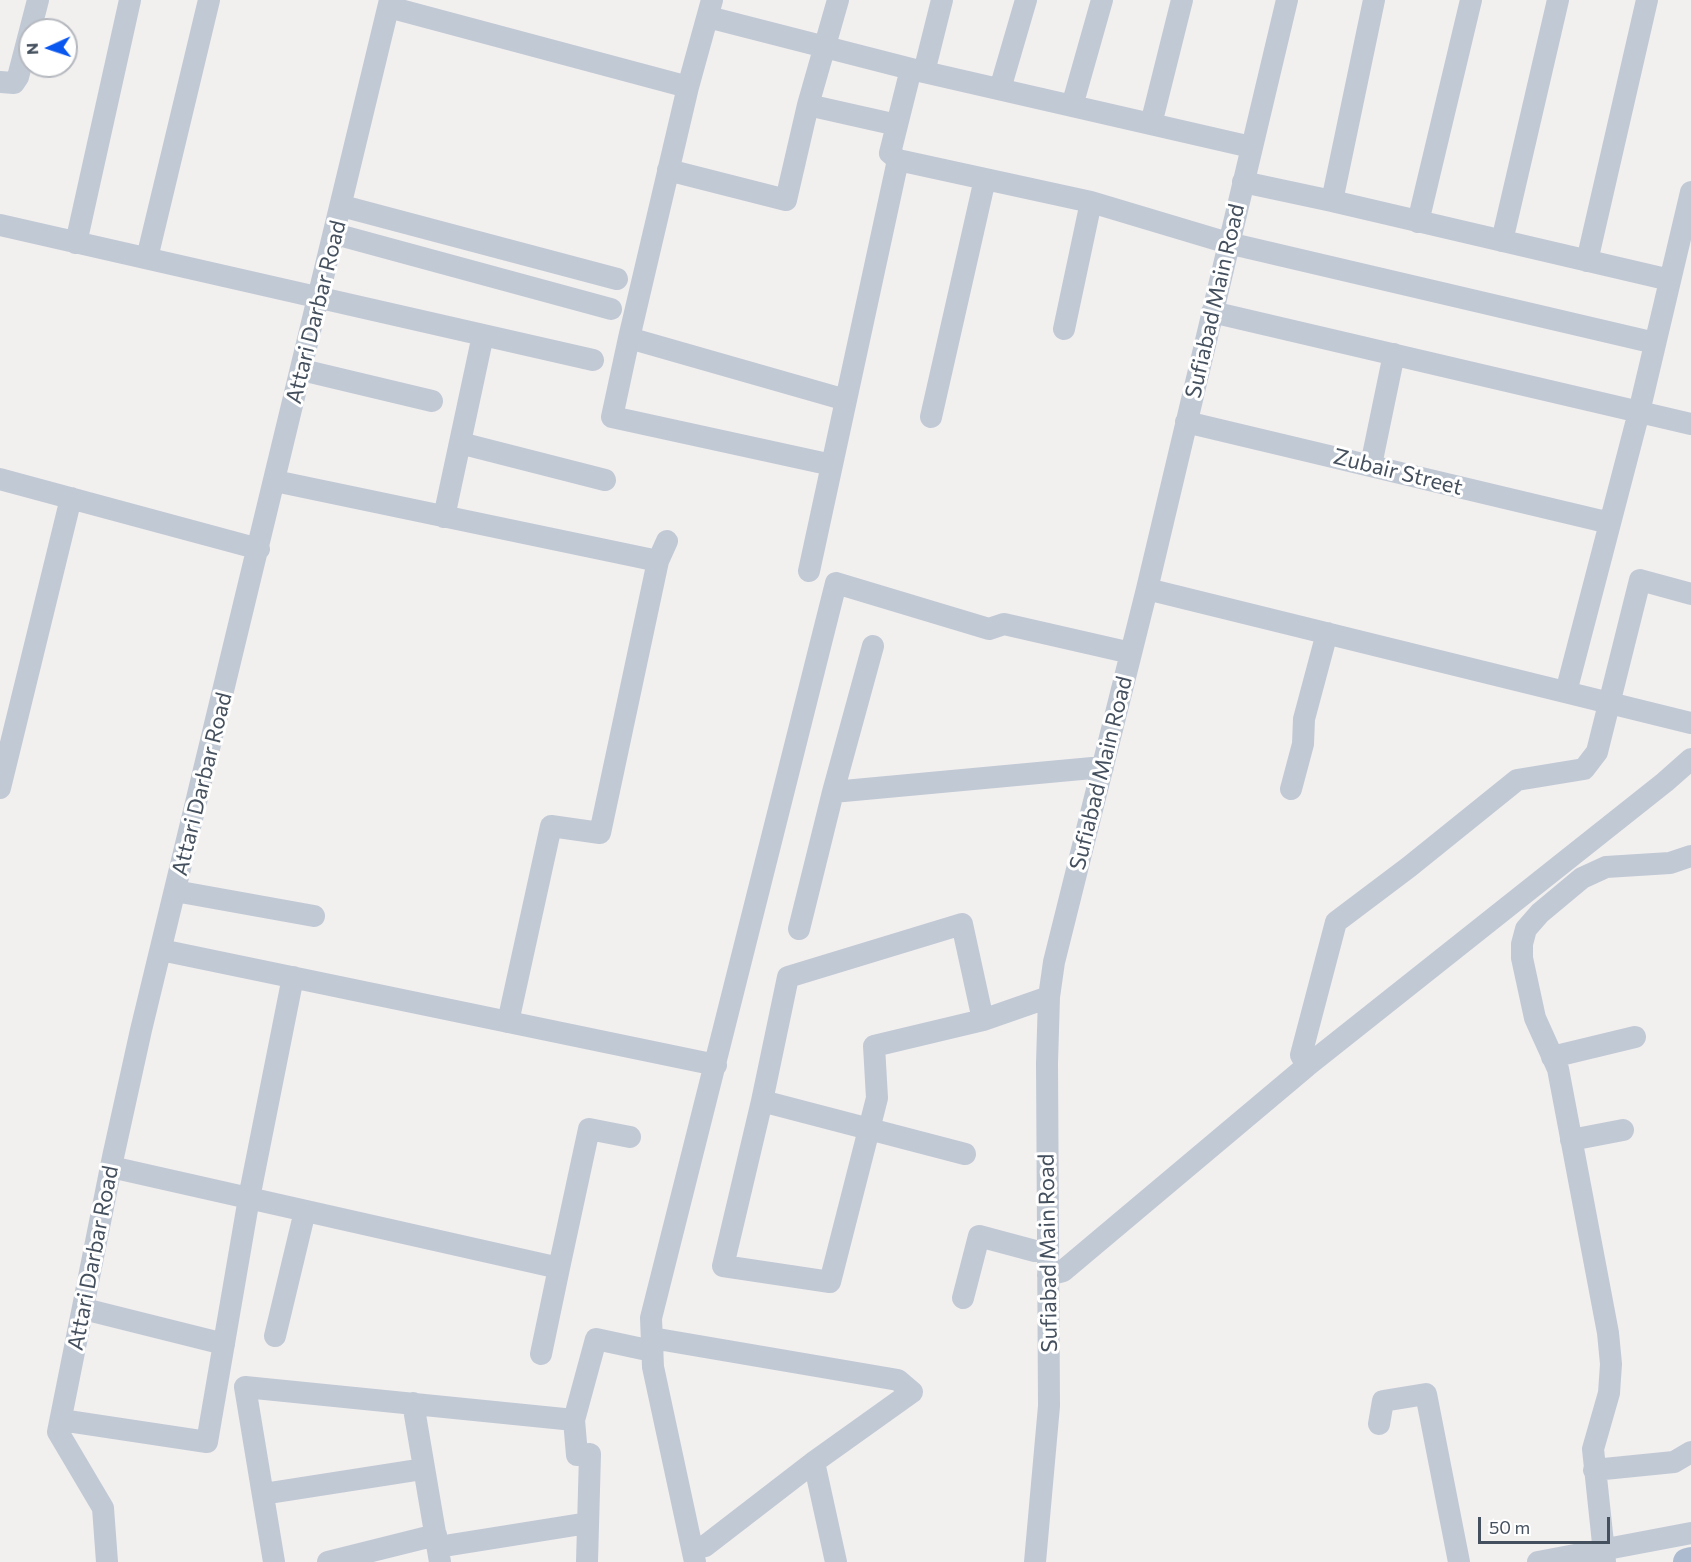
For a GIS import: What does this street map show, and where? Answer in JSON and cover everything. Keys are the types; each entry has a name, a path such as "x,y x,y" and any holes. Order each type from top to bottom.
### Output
{"street":[{"path":"0,82 14,83 18,77 38,0"},
{"path":"76,243 130,0"},
{"path":"147,258 209,0"},
{"path":"669,170 786,200 808,105 838,0"},
{"path":"942,0 897,125 890,153 898,160 1090,202 1228,243 1655,343"},
{"path":"1000,89 1026,0"},
{"path":"1072,105 1102,0"},
{"path":"1151,124 1182,0"},
{"name":"Sufiabad Main Road","path":"1035,1562 1050,1406 1047,1250 1049,997 1054,962 1147,589 1287,0"},
{"path":"1332,201 1374,0"},
{"path":"1418,222 1471,0"},
{"path":"1502,241 1557,0"},
{"path":"1587,261 1647,0"},
{"path":"390,4 688,87"},
{"name":"Attari Darbar Road","path":"107,1562 103,1508 58,1432 111,1167 161,950 390,4"},
{"path":"832,465 612,417 688,87 710,8 826,47 1251,147"},
{"path":"808,105 897,125"},
{"path":"809,571 898,160"},
{"path":"931,417 985,179"},
{"path":"1243,182 1670,280"},
{"path":"1566,692 1639,412 1691,192"},
{"path":"1065,329 1090,202"},
{"path":"342,206 617,279"},
{"path":"0,225 320,296 593,360"},
{"path":"334,234 611,309"},
{"path":"1212,312 1691,424"},
{"path":"444,517 483,335"},
{"path":"629,338 846,400"},
{"path":"1371,465 1394,354"},
{"path":"302,370 432,401"},
{"name":"Zubair Street","path":"1186,422 1610,523"},
{"path":"460,443 605,480"},
{"path":"0,479 259,549"},
{"path":"275,482 658,561"},
{"path":"0,788 71,498"},
{"path":"508,1022 551,826 600,833 658,561 667,541"},
{"path":"1307,1066 1301,1055 1336,922 1410,867 1517,780 1584,769 1597,752 1640,580 1691,594"},
{"path":"587,1562 590,1454 577,1455 574,1420 596,1339 652,1345 897,1380 912,1392 814,1462 694,1555 652,1345 651,1318 836,584 989,629 1004,624 1131,652"},
{"path":"1147,589 1691,723"},
{"path":"1291,789 1303,744 1304,719 1327,633"},
{"path":"799,929 873,646"},
{"path":"1048,1275 1063,1271 1307,1066 1656,790 1691,759"},
{"path":"833,792 1103,768"},
{"path":"1604,1556 1593,1449 1609,1393 1611,1364 1558,1070 1535,1018 1522,958 1526,929 1539,913 1582,878 1606,867 1670,863 1691,856"},
{"path":"175,891 314,916"},
{"path":"983,1020 962,924 788,977 762,1101 723,1266 830,1282 877,1098 874,1046 983,1020 1049,997"},
{"path":"161,950 716,1065"},
{"path":"61,1420 207,1442 249,1198 293,977"},
{"path":"1552,1057 1635,1037"},
{"path":"762,1101 870,1127 965,1154"},
{"path":"541,1354 589,1129 630,1137"},
{"path":"1570,1140 1623,1130"},
{"path":"111,1167 559,1268"},
{"path":"275,1336 305,1211"},
{"path":"963,1298 979,1236 1035,1251 1047,1250"},
{"path":"84,1309 224,1344"},
{"path":"274,1562 245,1387 574,1420"},
{"path":"1379,1424 1383,1401 1426,1394 1459,1562"},
{"path":"413,1403 438,1548"},
{"path":"1594,1470 1674,1462 1691,1452"},
{"path":"814,1462 836,1562"},
{"path":"263,1494 423,1469"},
{"path":"328,1562 438,1548 588,1523"},
{"path":"1538,1562 1604,1556 1691,1533"}]}
